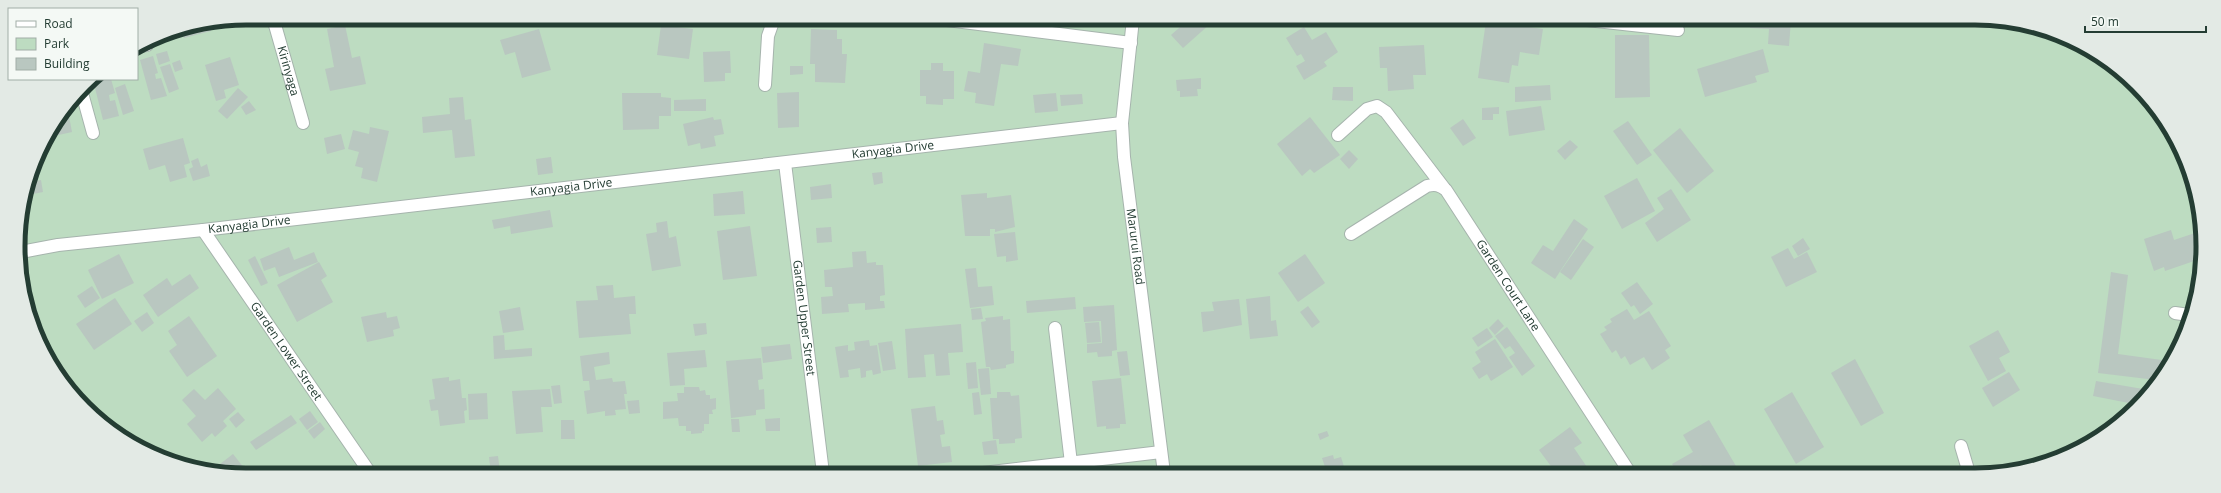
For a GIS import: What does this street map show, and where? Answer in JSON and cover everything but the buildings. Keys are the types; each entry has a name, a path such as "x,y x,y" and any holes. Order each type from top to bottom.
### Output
{"street":[{"name":"Kirinyaga","path":"275,25 303,123"},
{"path":"765,85 768,36 772,25"},
{"path":"986,25 1130,43"},
{"name":"Marurui Road","path":"1132,25 1122,123 1130,209 1164,468"},
{"path":"1632,25 1678,30"},
{"path":"83,97 93,133"},
{"name":"Garden Court Lane","path":"1338,135 1367,109 1377,106 1386,112 1444,188 1627,468"},
{"name":"Kanyagia Drive","path":"25,251 58,245 203,230 1122,123"},
{"name":"Garden Upper Street","path":"785,163 822,468"},
{"path":"1351,234 1427,186 1434,185 1444,188"},
{"name":"Garden Lower Street","path":"203,230 367,468"},
{"path":"2176,313 2185,314"},
{"path":"1055,328 1071,463"},
{"path":"1961,446 1968,468"},
{"path":"1027,468 1162,452"}],"green space":[{"path":"232,25 1989,25 2018,29 2046,37 2072,48 2098,62 2121,80 2141,100 2159,123 2173,149 2184,175 2192,203 2196,232 2196,261 2192,290 2184,318 2173,344 2159,370 2141,393 2121,413 2098,431 2059,451 2018,464 1989,468 232,468 203,464 175,456 149,445 123,431 100,413 80,393 62,370 42,331 29,290 25,261 25,232 29,203 37,175 48,149 62,123 80,100 100,80 138,80 138,54 149,48 175,37 203,29"}]}
